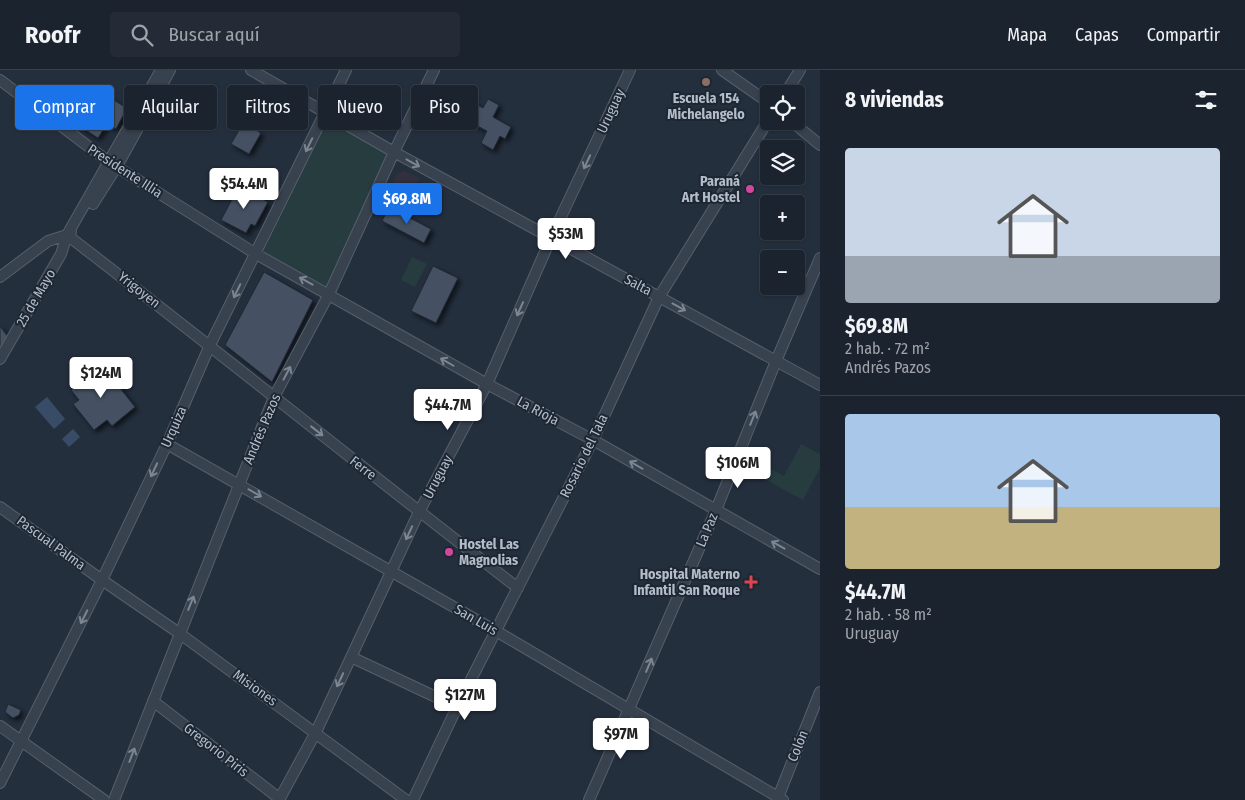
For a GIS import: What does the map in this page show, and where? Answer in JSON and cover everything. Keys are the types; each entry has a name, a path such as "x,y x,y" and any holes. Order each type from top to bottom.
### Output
{"street":[{"name":"25 de Mayo","path":"0,359 61,254 67,235 79,226 161,70"},
{"name":"25 de Mayo","path":"113,164 170,70"},
{"name":"Salta","path":"251,70 318,109"},
{"name":"Urquiza","path":"339,85 346,70"},
{"name":"Andrés Pazos","path":"114,800 274,397 329,294 434,70"},
{"name":"Uruguay","path":"279,799 316,732 419,512 487,384 551,238 630,70"},
{"path":"722,70 760,97"},
{"path":"791,85 800,70"},
{"name":"Presidente Illia","path":"0,80 113,164 256,254"},
{"name":"Urquiza","path":"0,783 102,580 210,345 318,127"},
{"name":"Salta","path":"355,130 820,385"},
{"name":"Rosario del Tala","path":"413,800 457,707 593,440 660,297 762,130"},
{"path":"802,130 820,145"},
{"path":"0,277 48,241 67,235"},
{"name":"Yrigoyen","path":"67,235 210,345"},
{"name":"La Rioja","path":"256,254 487,384 593,440 820,569"},
{"name":"La Paz","path":"589,800 716,510 820,258"},
{"name":"Ferre","path":"210,345 419,512 518,588"},
{"name":"San Luis","path":"166,444 496,631 779,799"},
{"name":"Pascual Palma","path":"0,507 102,580"},
{"name":"Misiones","path":"102,580 316,732 406,800"},
{"path":"351,656 457,707"},
{"name":"Colón","path":"779,799 820,692"},
{"name":"Gregorio Piris","path":"153,701 279,799"},
{"path":"0,726 104,800"}],"shaded area":[{"path":"404,171 419,178 404,209 385,199 397,173"}],"green space":[{"path":"320,130 344,130 388,153 328,288 263,252"},
{"path":"412,257 427,264 415,287 401,280"},
{"path":"801,444 820,454 820,468 803,500 744,468 750,458 784,476"}],"water":[{"path":"47,397 65,419 54,429 35,407"},
{"path":"73,429 80,437 69,447 62,439"}],"building":[{"path":"488,99 499,105 493,117 511,127 505,139 500,136 493,150 481,143 487,131 478,126 478,105 483,108"},
{"path":"114,100 124,106 124,114 116,129 114,128"},
{"path":"86,130 103,130 98,138"},
{"path":"239,130 256,130 261,133 249,154 231,144"},
{"path":"239,186 268,202 255,226 251,224 246,233 221,220"},
{"path":"389,207 431,229 424,243 382,221"},
{"path":"433,266 458,278 436,323 411,311"},
{"path":"264,272 313,300 272,382 225,345"},
{"path":"0,326 8,337 0,350"},
{"path":"102,365 135,407 112,426 107,420 94,430 73,404 79,400 71,390"},
{"path":"8,704 21,710 19,715 13,718 5,712"}],"place":[{"name":"Escuela 154 Michelangelo","path":"706,82"},
{"name":"Paraná Art Hostel","path":"750,189"},
{"name":"Hostel Las Magnolias","path":"449,552"},
{"name":"Hospital Materno Infantil San Roque","path":"751,582"}]}
